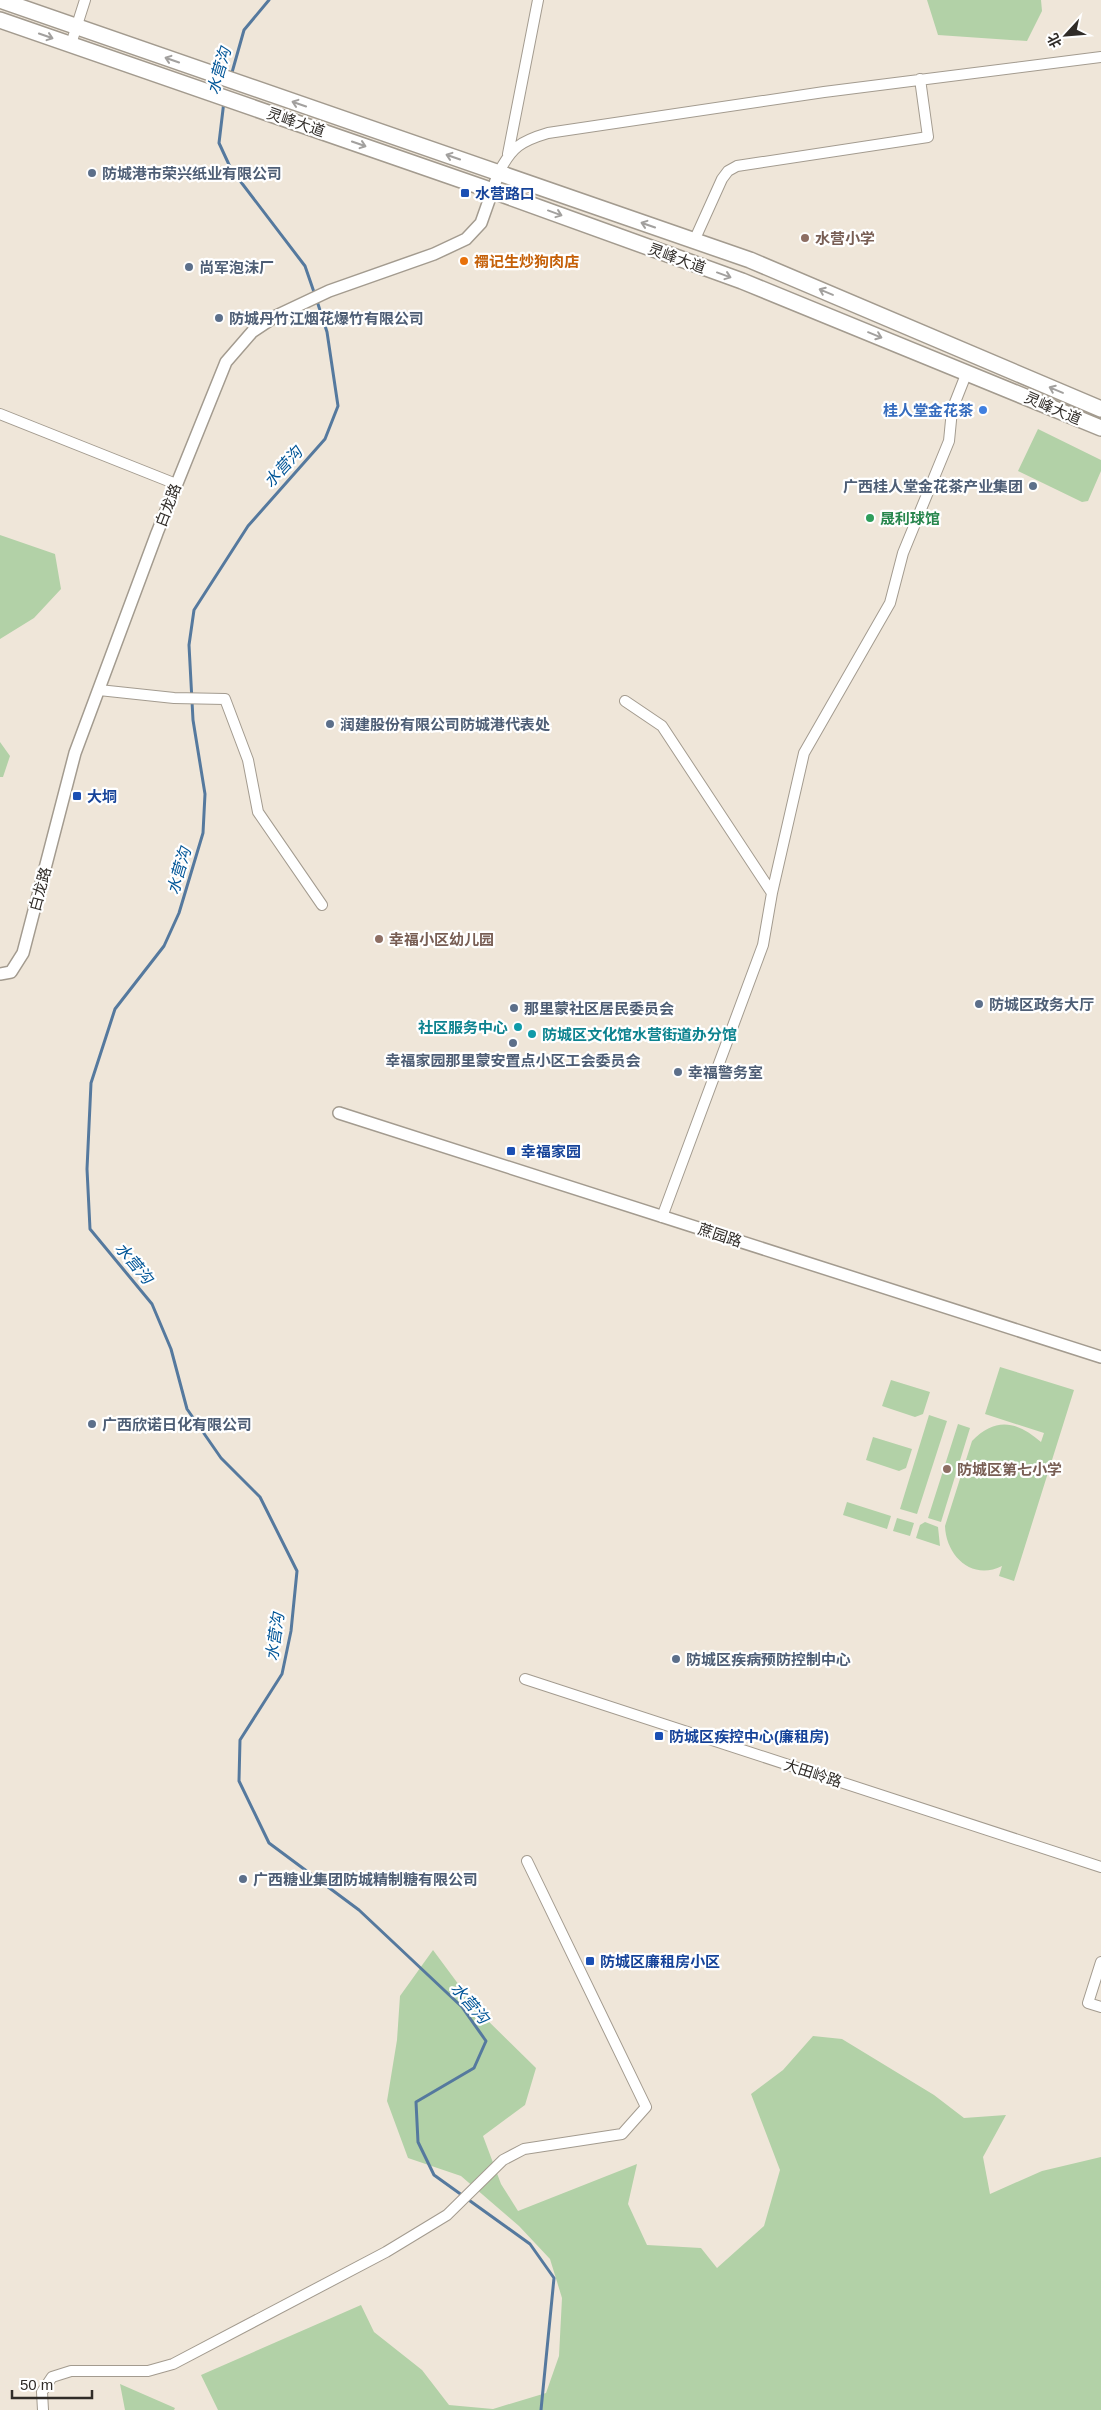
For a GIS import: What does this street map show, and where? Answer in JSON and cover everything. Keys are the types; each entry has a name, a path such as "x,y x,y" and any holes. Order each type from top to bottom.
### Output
{"main road":[{"path":"0,0 77,27"},
{"path":"0,20 71,44"},
{"name":"灵峰大道","path":"77,27 750,260 1101,409"},
{"name":"灵峰大道","path":"71,44 493,190 742,281 1101,428"}],"street":[{"path":"71,44 85,0"},
{"path":"499,172 508,154 538,0"},
{"path":"508,154 524,140 548,133 920,79 1101,57"},
{"path":"694,241 722,179 728,171 736,166 928,137 920,79"},
{"name":"白龙路","path":"0,974 11,972 23,953 76,754 98,690 176,484 226,362 252,332 276,316 329,292 434,254 466,239 481,223 499,172"},
{"path":"662,1217 764,944 772,894 804,754 890,603 903,553 949,440 952,410 967,372"},
{"path":"0,414 176,484"},
{"path":"98,690 174,698 225,699 248,760 258,812 322,904"},
{"path":"624,702 662,726 772,894"},
{"name":"蔗园路","path":"339,1114 1101,1357"},
{"name":"大田岭路","path":"525,1680 1101,1867"},
{"path":"43,2410 42,2392 52,2377 71,2371 148,2371 173,2364 386,2252 447,2215 503,2160 524,2149 622,2134 646,2107 527,1860"},
{"path":"1101,1962 1088,2003 1101,2007"}],"green space":[{"path":"927,0 1041,0 1042,11 1027,41 938,35"},
{"path":"1038,429 1101,460 1101,471 1088,501 1082,502 1018,471"},
{"path":"0,535 55,554 61,589 34,618 0,639"},
{"path":"0,742 10,756 3,777 0,777"},
{"path":"1000,1367 1074,1390 1014,1581 999,1576 1002,1566 991,1570 981,1570 971,1568 963,1563 950,1547 945,1526 972,1441 981,1433 998,1425 1015,1426 1041,1442 1044,1433 985,1414"},
{"path":"891,1380 930,1392 923,1414 915,1417 882,1406"},
{"path":"929,1415 947,1421 917,1514 900,1509"},
{"path":"958,1424 970,1428 941,1522 928,1518"},
{"path":"873,1437 912,1449 906,1468 899,1471 866,1460"},
{"path":"847,1502 891,1516 887,1529 843,1515"},
{"path":"897,1518 914,1523 910,1536 893,1531"},
{"path":"925,1522 938,1527 940,1546 916,1538 920,1525"},
{"path":"433,1950 479,2012 536,2068 525,2105 483,2136 501,2184 518,2211 637,2164 628,2204 647,2245 701,2248 717,2268 764,2226 780,2170 751,2094 783,2070 813,2036 842,2039 934,2095 964,2118 1006,2115 983,2157 990,2194 1042,2171 1101,2157 1101,2410 218,2410 201,2375 361,2305 374,2332 422,2370 449,2405 493,2409 546,2393 559,2356 562,2298 550,2259 519,2226 461,2176 408,2158 387,2101 397,2040 400,1996"},
{"path":"120,2384 175,2408 174,2410 125,2410"}],"waterway":[{"name":"水营沟","path":"231,76 244,30 269,0"},
{"name":"水营沟","path":"224,101 219,143 231,169 305,266 315,295"},
{"name":"水营沟","path":"317,301 327,332 338,406 325,439 248,526 194,610 189,645 193,720 205,794 203,833 179,913 164,946 115,1009 91,1083 87,1169 90,1229 152,1304 171,1349 187,1409 221,1458 260,1497 297,1571 291,1631 282,1674 240,1740 239,1781 269,1843 359,1910 462,2007 486,2041 474,2068 416,2102 418,2142 434,2175 530,2244 554,2278 541,2410"}],"place":[{"name":"防城港市荣兴纸业有限公司","path":"92,173"},
{"name":"水营路口","path":"465,193"},
{"name":"水营小学","path":"805,238"},
{"name":"禤记生炒狗肉店","path":"464,261"},
{"name":"尚军泡沫厂","path":"189,267"},
{"name":"防城丹竹江烟花爆竹有限公司","path":"219,318"},
{"name":"桂人堂金花茶","path":"983,410"},
{"name":"广西桂人堂金花茶产业集团","path":"1033,486"},
{"name":"晟利球馆","path":"870,518"},
{"name":"润建股份有限公司防城港代表处","path":"330,724"},
{"name":"大垌","path":"77,796"},
{"name":"幸福小区幼儿园","path":"379,939"},
{"name":"防城区政务大厅","path":"979,1004"},
{"name":"那里蒙社区居民委员会","path":"514,1008"},
{"name":"社区服务中心","path":"518,1027"},
{"name":"防城区文化馆水营街道办分馆","path":"532,1034"},
{"name":"幸福家园那里蒙安置点小区工会委员会","path":"513,1043"},
{"name":"幸福警务室","path":"678,1072"},
{"name":"幸福家园","path":"511,1151"},
{"name":"广西欣诺日化有限公司","path":"92,1424"},
{"name":"防城区第七小学","path":"947,1469"},
{"name":"防城区疾病预防控制中心","path":"676,1659"},
{"name":"防城区疾控中心(廉租房)","path":"659,1736"},
{"name":"广西糖业集团防城精制糖有限公司","path":"243,1879"},
{"name":"防城区廉租房小区","path":"590,1961"}]}
